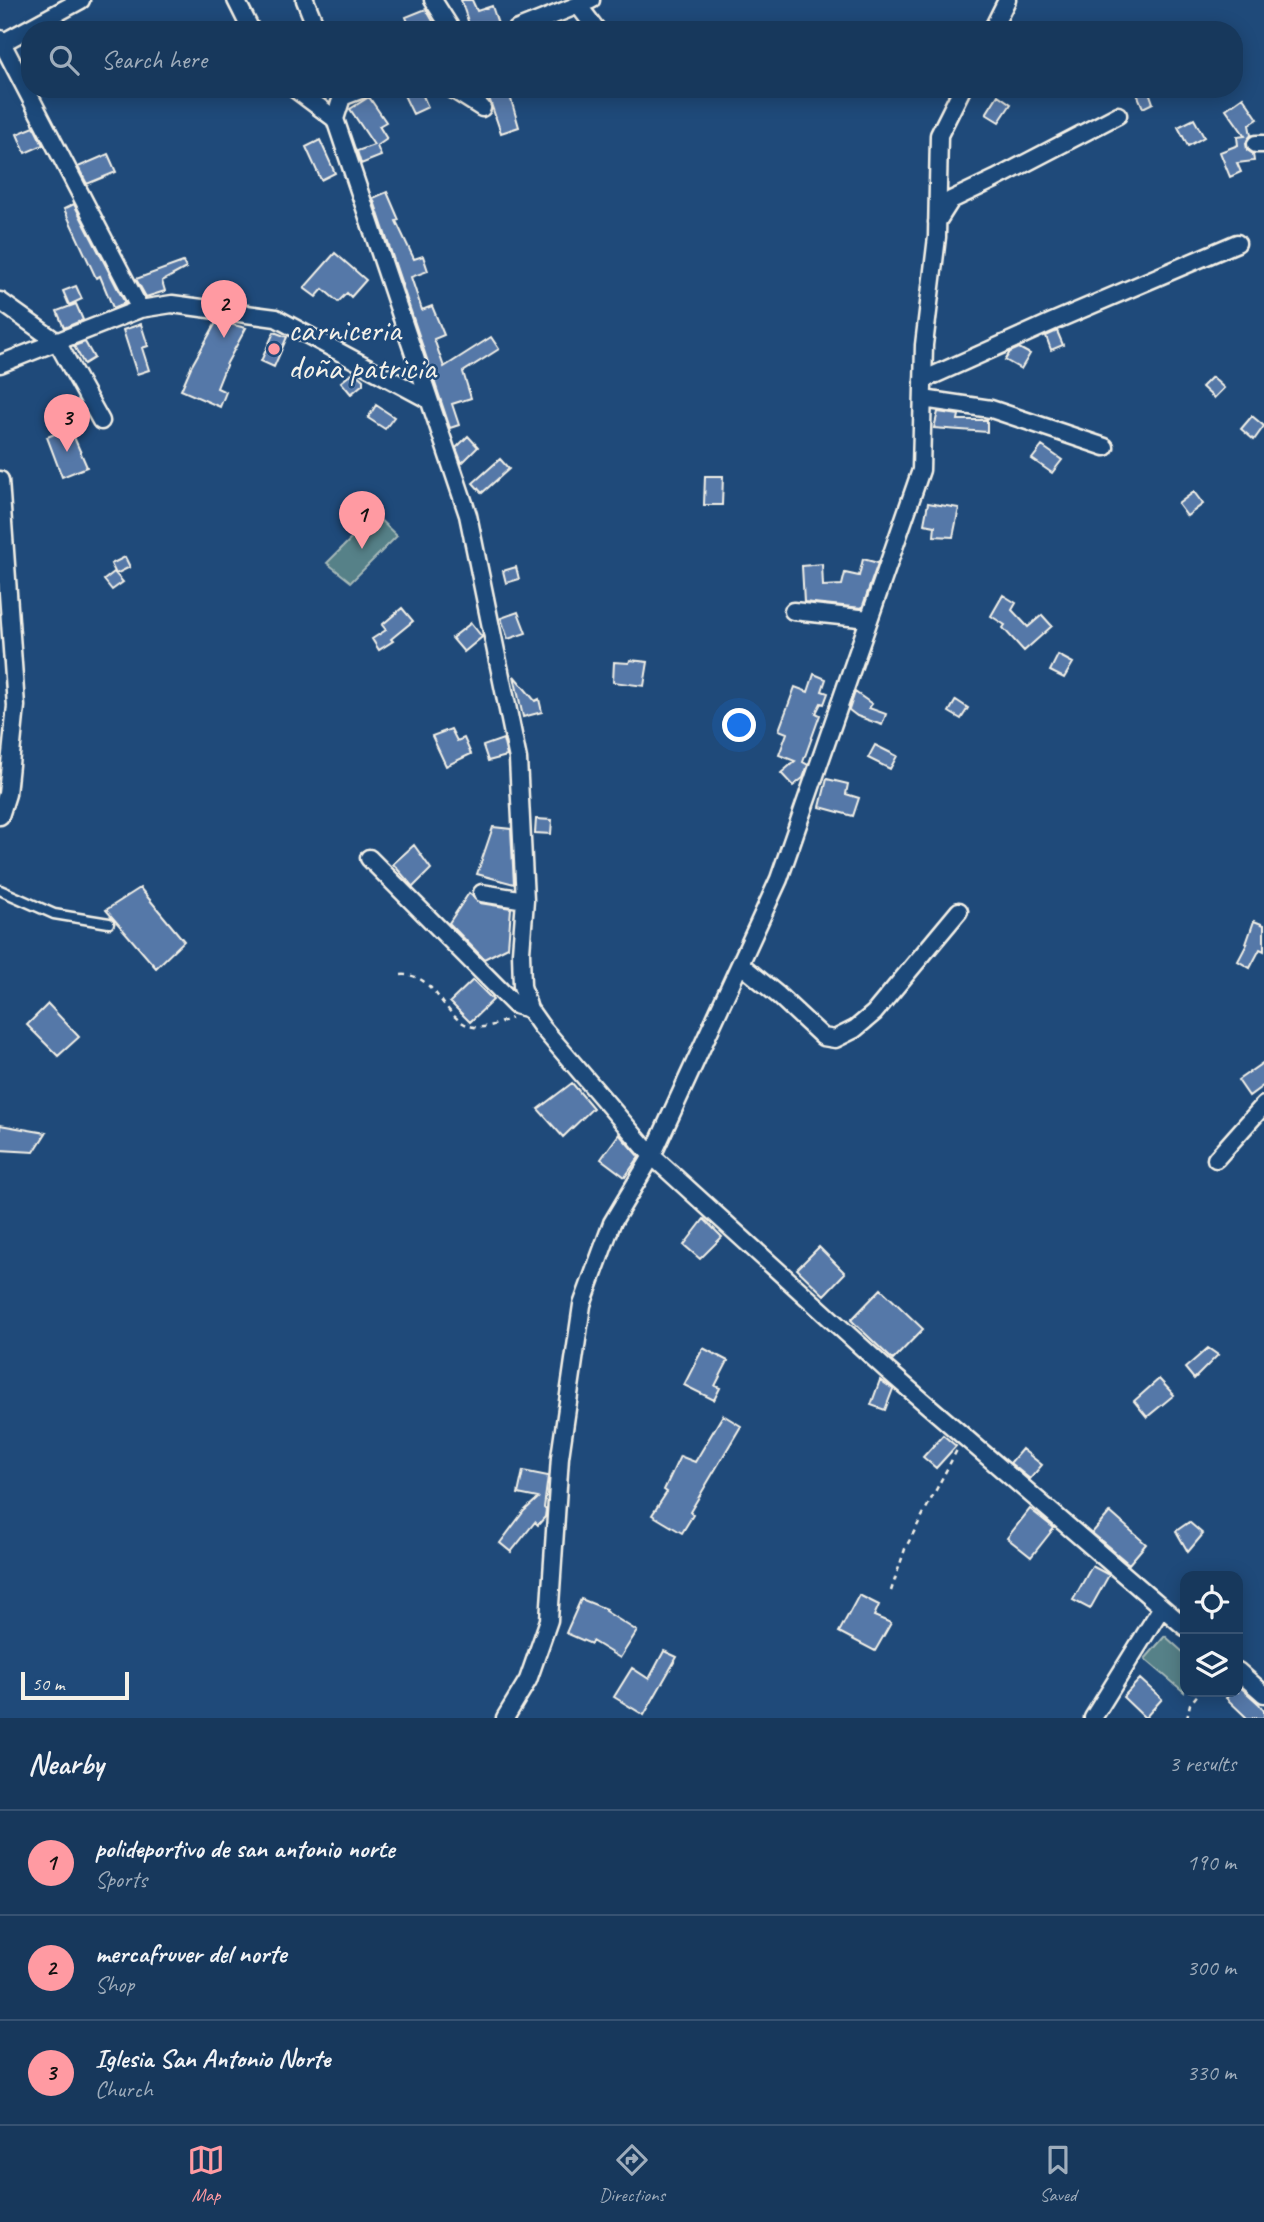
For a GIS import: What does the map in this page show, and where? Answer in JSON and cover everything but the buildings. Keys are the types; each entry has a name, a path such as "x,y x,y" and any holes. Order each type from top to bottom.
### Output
{"street":[{"path":"40,21 81,0"},
{"path":"236,0 246,21"},
{"path":"305,0 313,21"},
{"path":"433,0 446,21"},
{"path":"996,21 1007,0"},
{"path":"537,21 578,3 591,21"},
{"path":"21,31 1,41 21,80"},
{"path":"31,98 140,309"},
{"path":"307,98 335,119"},
{"path":"340,98 335,119 468,516 518,758 525,900 521,952 522,986 529,1009 652,1156 888,1371 1180,1623"},
{"path":"466,98 482,108"},
{"path":"505,1718 528,1680 548,1620 560,1457 582,1305 612,1223 652,1156 779,879 922,470 924,345 937,222 939,135 958,98"},
{"path":"937,222 951,200 1118,115"},
{"path":"923,380 1237,243"},
{"path":"0,301 57,342 101,421"},
{"path":"0,364 140,309 172,304 276,318 429,400"},
{"path":"923,400 991,409 1105,447"},
{"path":"0,480 16,706 4,775 6,794 0,816"},
{"path":"793,611 869,619"},
{"path":"369,858 515,1005 529,1009"},
{"path":"482,893 525,900"},
{"path":"740,964 823,1037 835,1040 855,1029 874,1013 959,911"},
{"path":"1216,1159 1264,1105"},
{"path":"1093,1718 1162,1607"},
{"path":"1243,1675 1264,1694"}],"lane":[{"path":"0,890 54,914 109,923"}],"path":[{"path":"401,975 420,979 436,993 455,1017 471,1027 487,1027 529,1009"},
{"path":"891,1591 905,1549 964,1436"},
{"path":"1187,1718 1190,1704 1196,1697"}],"green space":[{"path":"375,515 397,536 351,582 327,563"},
{"path":"1165,1636 1180,1650 1180,1689 1145,1659"}],"place":[{"name":"mercafruver del norte","path":"224,338"},
{"name":"carniceria doña patricia","path":"274,349"},
{"name":"Iglesia San Antonio Norte","path":"67,452"},
{"name":"polideportivo de san antonio norte","path":"362,549"}]}
